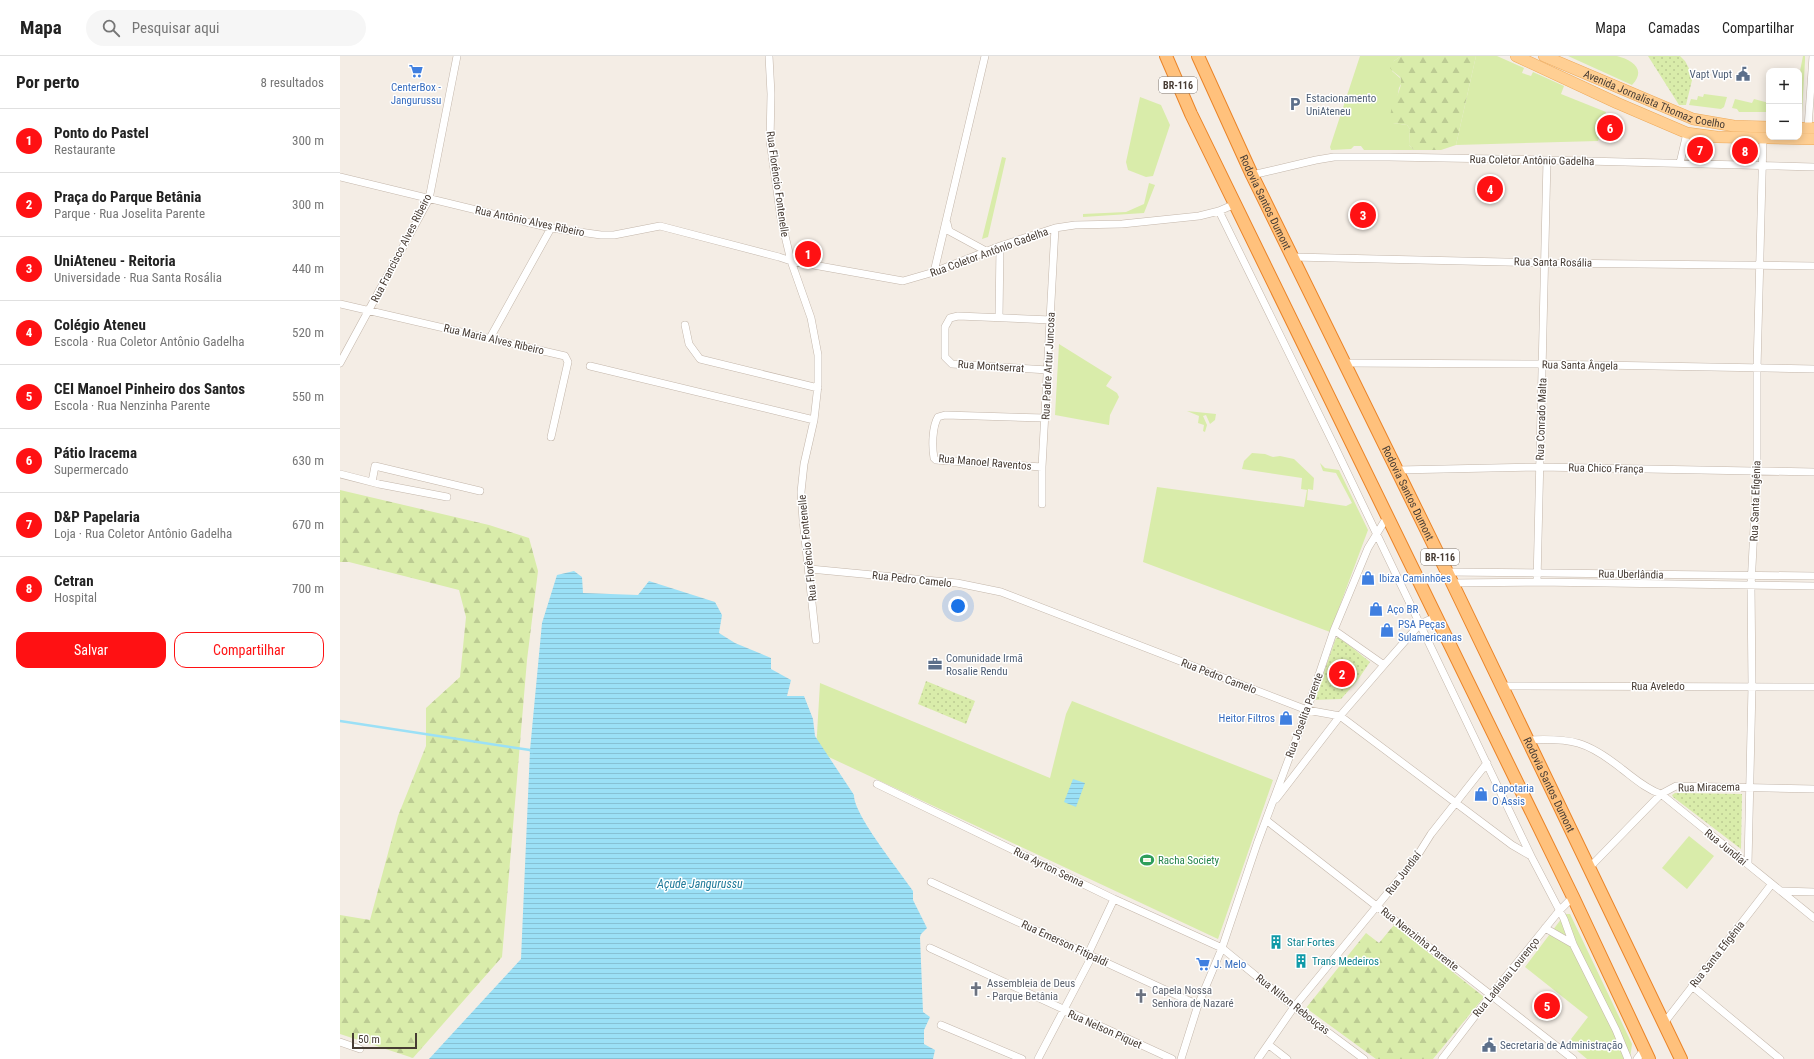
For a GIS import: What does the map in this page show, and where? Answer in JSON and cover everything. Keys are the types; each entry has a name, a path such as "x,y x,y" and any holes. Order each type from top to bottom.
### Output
{"highway":[{"name":"BR-116","path":"1166,56 1191,114 1573,897 1643,1056"},
{"name":"Rodovia Santos Dumont","path":"1198,56 1252,175 1450,577 1681,1059"}],"main road":[{"name":"Avenida Jornalista Thomaz Coelho","path":"1516,56 1617,103 1687,133 1717,136 1814,139"},
{"name":"Avenida Jornalista Thomaz Coelho","path":"1544,56 1693,119 1734,126 1766,127"}],"street":[{"name":"Rua Francisco Alves Ribeiro","path":"340,363 429,199 457,56"},
{"name":"Rua Florêncio Fontenelle","path":"769,56 771,94 770,141 781,219 791,261 807,305 818,355 818,388 814,420 804,464 801,492 816,640"},
{"path":"934,272 985,56"},
{"path":"1807,128 1813,56"},
{"path":"1680,163 1687,133"},
{"name":"Rua Santa Efigênia","path":"1748,864 1751,786 1751,575 1757,470 1757,368 1763,138"},
{"name":"Rua Coletor Antônio Gadelha","path":"1252,175 1334,157 1547,160 1814,167"},
{"name":"Rua Conrado Malta","path":"1537,582 1547,160"},
{"name":"Rua Antônio Alves Ribeiro","path":"340,177 551,228 601,235 614,235 660,226 791,261"},
{"name":"Rua Coletor Antônio Gadelha","path":"791,261 903,281 934,272 986,251 1055,228 1158,221 1199,216 1219,211 1235,204"},
{"path":"1219,211 1559,911 1573,944 1616,1030 1628,1059"},
{"path":"946,221 949,231 986,251"},
{"path":"490,338 551,228"},
{"name":"Rua Padre Artur Juncosa","path":"1042,504 1042,467 1055,228"},
{"path":"1000,246 999,317 1051,320"},
{"name":"Rua Santa Rosália","path":"1293,257 1545,263 1760,264 1814,266"},
{"name":"Rua Maria Alves Ribeiro","path":"340,304 560,354 567,358 568,362 551,438"},
{"name":"Rua Montserrat","path":"999,317 964,316 950,318 945,327 944,351 948,362 958,365 1048,370"},
{"path":"685,325 689,344 700,359 818,388"},
{"name":"Rua Santa Ângela","path":"1345,363 1543,364 1814,370"},
{"path":"590,366 814,420"},
{"name":"Rua Manoel Raventos","path":"1042,467 938,460 934,458 933,453 934,426 938,417 957,414 1045,418"},
{"path":"372,482 375,466 480,491"},
{"name":"Rua Chico França","path":"1398,470 1540,467 1814,472"},
{"path":"340,474 448,497"},
{"name":"Rua Joselita Parente","path":"1180,1059 1198,1005 1222,948 1334,630 1368,548 1387,517"},
{"name":"Rua Pedro Camelo","path":"810,569 957,583 1001,592 1307,710 1340,716 1512,845 1531,856"},
{"name":"Rua Uberlândia","path":"1450,577 1537,573 1814,576"},
{"name":"Rua Uberlândia","path":"1450,577 1537,582 1814,586"},
{"name":"Rua Joselita Parente","path":"1272,805 1340,716 1384,665 1420,624 1436,617"},
{"path":"1334,630 1384,665"},
{"name":"Rua Aveledo","path":"1501,686 1814,687"},
{"name":"Rua Jundiaí","path":"1528,740 1566,740 1597,749 1642,784 1661,794 1748,864 1771,885 1782,891 1814,918"},
{"name":"Rua Jundiaí","path":"1258,1059 1294,1008 1414,861 1456,802 1487,763"},
{"name":"Rua Ayrton Senna","path":"878,784 1114,899 1222,948"},
{"name":"Rua Miracema","path":"1589,868 1661,794 1676,786 1751,786 1814,789"},
{"name":"Rua Nenzinha Parente","path":"1266,820 1573,1059"},
{"name":"Rua Emerson Fitipaldi","path":"931,882 1198,1005"},
{"name":"Rua Santa Efigênia","path":"1664,1024 1771,885"},
{"path":"1782,891 1814,892"},
{"name":"Rua Ladislau Lourenço","path":"1442,1059 1545,928 1573,897"},
{"path":"1038,1059 1090,955 1114,899"},
{"path":"1545,928 1573,944"},
{"name":"Rua Nelson Piquet","path":"930,948 1172,1059"},
{"name":"Rua Nilton Rebouças","path":"1222,948 1294,1008 1364,1059"},
{"path":"1692,986 1780,1059"},
{"path":"941,1025 1022,1059"},
{"path":"340,1042 360,1049"},
{"path":"1269,1045 1287,1059"}],"green space":[{"path":"1360,56 1401,56 1394,61 1392,71 1400,78 1402,82 1399,88 1393,123 1407,125 1410,129 1409,145 1414,150 1364,150 1361,146 1354,146 1351,149 1331,150 1330,147"},
{"path":"1401,56 1476,56 1456,145 1441,150 1414,150 1409,145 1410,129 1407,125 1393,123 1390,118 1392,104 1399,91 1401,80 1400,77 1390,68 1394,61"},
{"path":"1476,56 1497,56 1524,68 1522,73 1531,76 1533,72 1564,86 1561,94 1606,112 1598,141 1456,145"},
{"path":"1568,56 1617,56 1628,60 1636,66 1638,74 1632,85"},
{"path":"1648,56 1680,56 1685,61 1693,76 1686,105 1679,105"},
{"path":"1803,56 1805,56 1802,113 1802,68 1801,68"},
{"path":"1704,94 1727,97 1724,107 1721,109 1689,105 1691,99 1697,100 1698,96 1703,97"},
{"path":"1140,97 1161,105 1170,125 1153,176 1146,177 1128,170 1126,162"},
{"path":"1735,99 1752,103 1754,99 1766,102 1766,112 1739,112 1737,109 1732,108"},
{"path":"1002,157 1006,158 988,237 982,239"},
{"path":"1149,183 1155,185 1144,213 1083,217 1083,214 1126,212 1144,204"},
{"path":"1059,344 1112,377 1106,386 1117,393 1119,397 1110,415 1109,425 1055,415"},
{"path":"1187,411 1216,414 1215,420 1210,424 1206,415 1203,416 1207,425 1205,432 1203,431 1204,425 1198,423 1199,416"},
{"path":"1252,453 1294,459 1314,478 1313,490 1308,489 1307,500 1346,506 1352,503 1336,473 1323,471 1320,463 1325,468 1339,470 1368,530 1330,632 1143,562 1157,487 1304,507 1307,490 1301,489 1302,478 1242,469 1244,461"},
{"path":"340,490 489,525 529,538 538,571 527,660 502,957 413,1058 340,1034 340,915 370,920 398,816 426,746 426,708 460,677 466,617 459,590 349,562 340,562"},
{"path":"1339,637 1370,662 1357,681 1341,699 1314,700 1336,638"},
{"path":"926,681 975,701 966,724 918,704"},
{"name":"Racha Society","path":"820,683 1050,778 1066,714 1072,701 1273,780 1218,939 816,751"},
{"path":"1675,793 1742,794 1741,849 1673,797 1672,795"},
{"path":"1689,836 1714,856 1687,889 1662,868"},
{"path":"1565,914 1570,914 1632,1044 1630,1059 1587,1059 1568,1043 1588,1017 1525,967"},
{"path":"1394,925 1484,997 1433,1059 1376,1059 1306,1008 1366,933 1379,943"}],"water":[{"name":"Açude Jangurussu","path":"574,571 582,577 583,593 638,595 649,581 715,602 722,615 719,633 735,643 771,658 771,669 791,680 787,696 804,696 813,719 815,736 854,795 856,804 869,829 913,891 913,900 927,928 920,937 923,1012 930,1017 924,1030 924,1044 935,1050 933,1059 429,1059 521,959 530,750 542,623 557,575"},
{"path":"1073,779 1085,783 1076,807 1064,802"}],"waterway":[{"path":"340,721 530,750 532,752"}],"place":[{"name":"CenterBox - Jangurussu","path":"416,71"},
{"name":"Vapt Vupt","path":"1743,74"},
{"name":"Estacionamento UniAteneu","path":"1295,104"},
{"name":"Pátio Iracema","path":"1610,128"},
{"name":"D&P Papelaria","path":"1700,150"},
{"name":"Cetran","path":"1745,151"},
{"name":"Colégio Ateneu","path":"1490,189"},
{"name":"UniAteneu - Reitoria","path":"1363,215"},
{"name":"Ponto do Pastel","path":"808,254"},
{"name":"Ibiza Caminhões","path":"1368,578"},
{"name":"Aço BR","path":"1376,609"},
{"name":"PSA Peças Sulamericanas","path":"1387,630"},
{"name":"Comunidade Irmã Rosalie Rendu","path":"935,664"},
{"name":"Praça do Parque Betânia","path":"1342,674"},
{"name":"Heitor Filtros","path":"1286,718"},
{"name":"Capotaria O Assis","path":"1481,794"},
{"name":"Racha Society","path":"1147,860"},
{"name":"Star Fortes","path":"1276,942"},
{"name":"Trans Medeiros","path":"1301,961"},
{"name":"J. Melo","path":"1203,964"},
{"name":"Assembleia de Deus - Parque Betânia","path":"976,989"},
{"name":"Capela Nossa Senhora de Nazaré","path":"1141,996"},
{"name":"CEI Manoel Pinheiro dos Santos","path":"1547,1006"},
{"name":"Secretaria de Administração","path":"1489,1045"}]}
